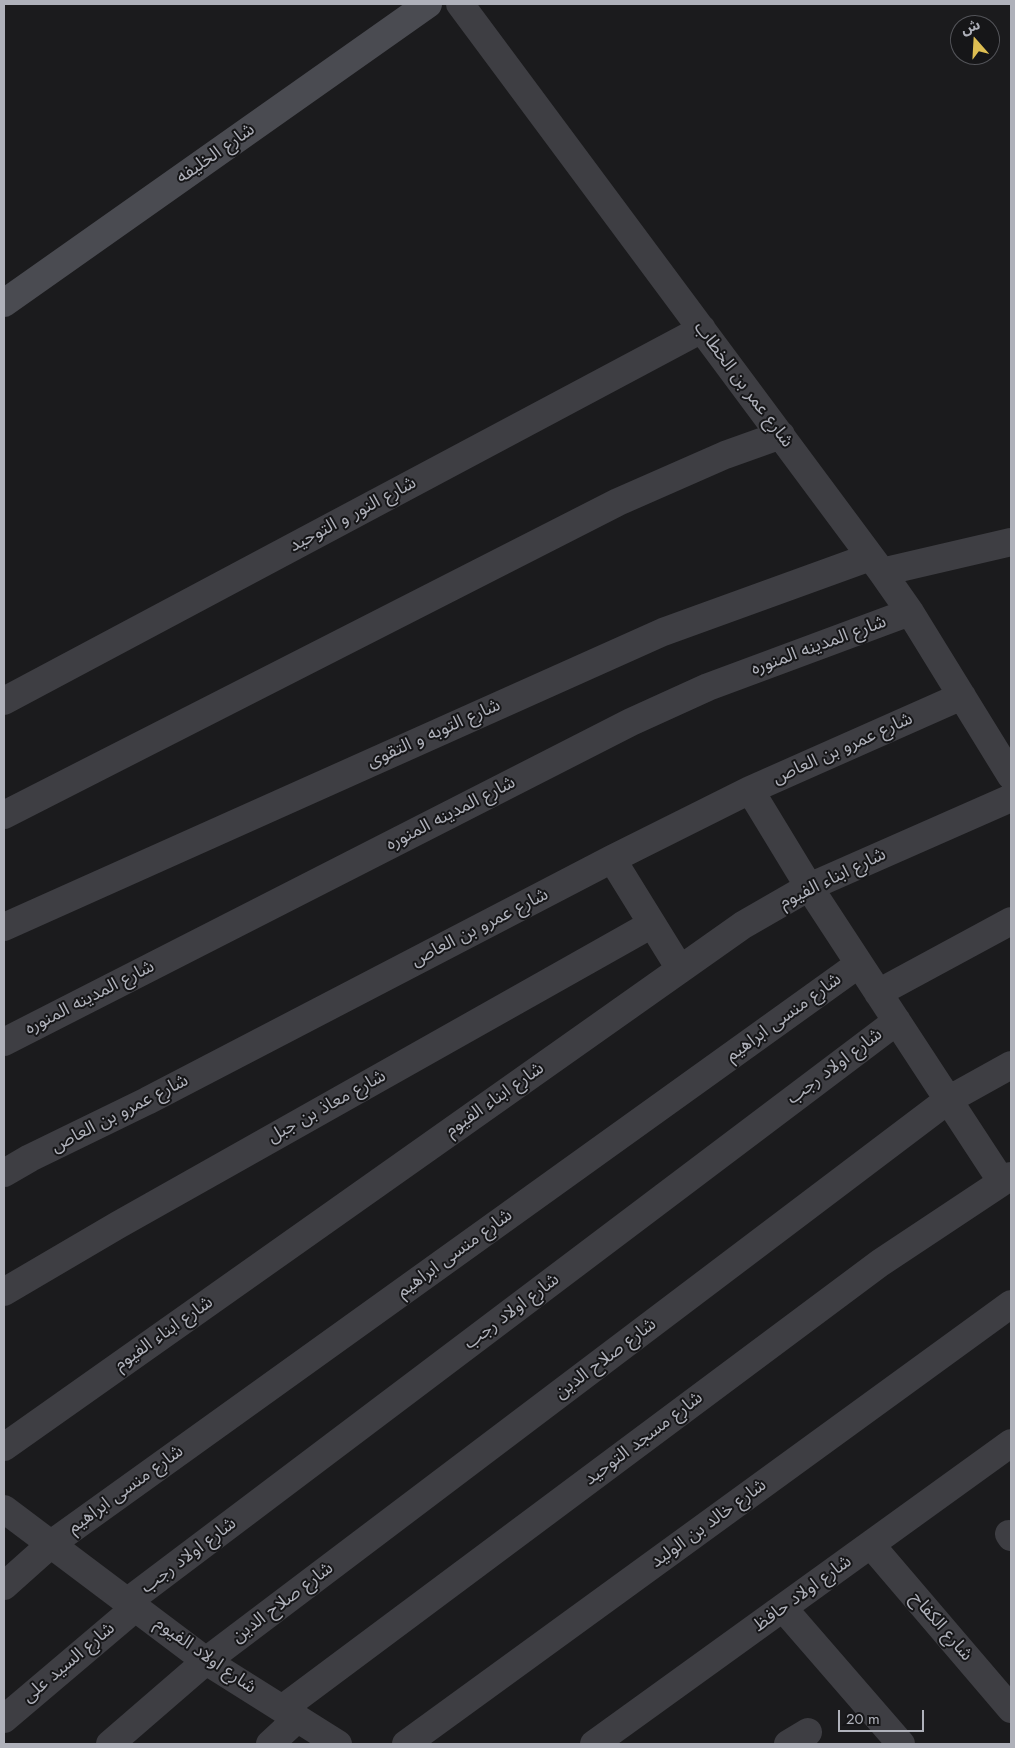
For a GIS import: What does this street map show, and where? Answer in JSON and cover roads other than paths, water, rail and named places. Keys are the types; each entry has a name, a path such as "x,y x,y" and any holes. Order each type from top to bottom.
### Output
{"main road":[{"name":"شارع الخليفه","path":"4,303 428,4"}],"street":[{"name":"شارع عمر بن الخطاب","path":"460,4 910,612 1011,776"},
{"name":"شارع النور و التوحيد","path":"4,701 702,329"},
{"path":"4,815 618,502 725,455 780,435"},
{"name":"شارع التوبه و التقوى","path":"4,926 664,632 876,565 1011,542"},
{"name":"شارع المدينه المنوره","path":"4,1042 632,722 708,687 910,612"},
{"name":"شارع عمرو بن العاص","path":"4,1173 750,790 962,696"},
{"path":"750,790 809,886 948,1100 1007,1179"},
{"name":"شارع ابناء الفيوم","path":"4,1447 743,925 809,886 1011,798"},
{"path":"612,860 680,969"},
{"path":"878,993 1011,921"},
{"name":"شارع معاذ بن جبل","path":"4,1292 118,1225 652,924"},
{"name":"شارع منسى ابراهيم","path":"4,1586 51,1544 859,964"},
{"name":"شارع اولاد رجب","path":"131,1605 896,1021"},
{"name":"شارع صلاح الدين","path":"110,1744 206,1661 948,1100 1011,1065"},
{"name":"شارع مسجد التوحيد","path":"270,1744 289,1714 880,1263 1007,1179"},
{"name":"شارع خالد بن الوليد","path":"406,1744 1011,1304"},
{"name":"شارع اولاد حافظ","path":"594,1744 1011,1443"},
{"name":"شارع اولاد الفيوم","path":"4,1509 206,1661 338,1744"},
{"name":"شارع الكفاح","path":"871,1545 1011,1709"},
{"name":"شارع السيد على","path":"4,1719 131,1605"},
{"path":"783,1608 901,1744"}]}
